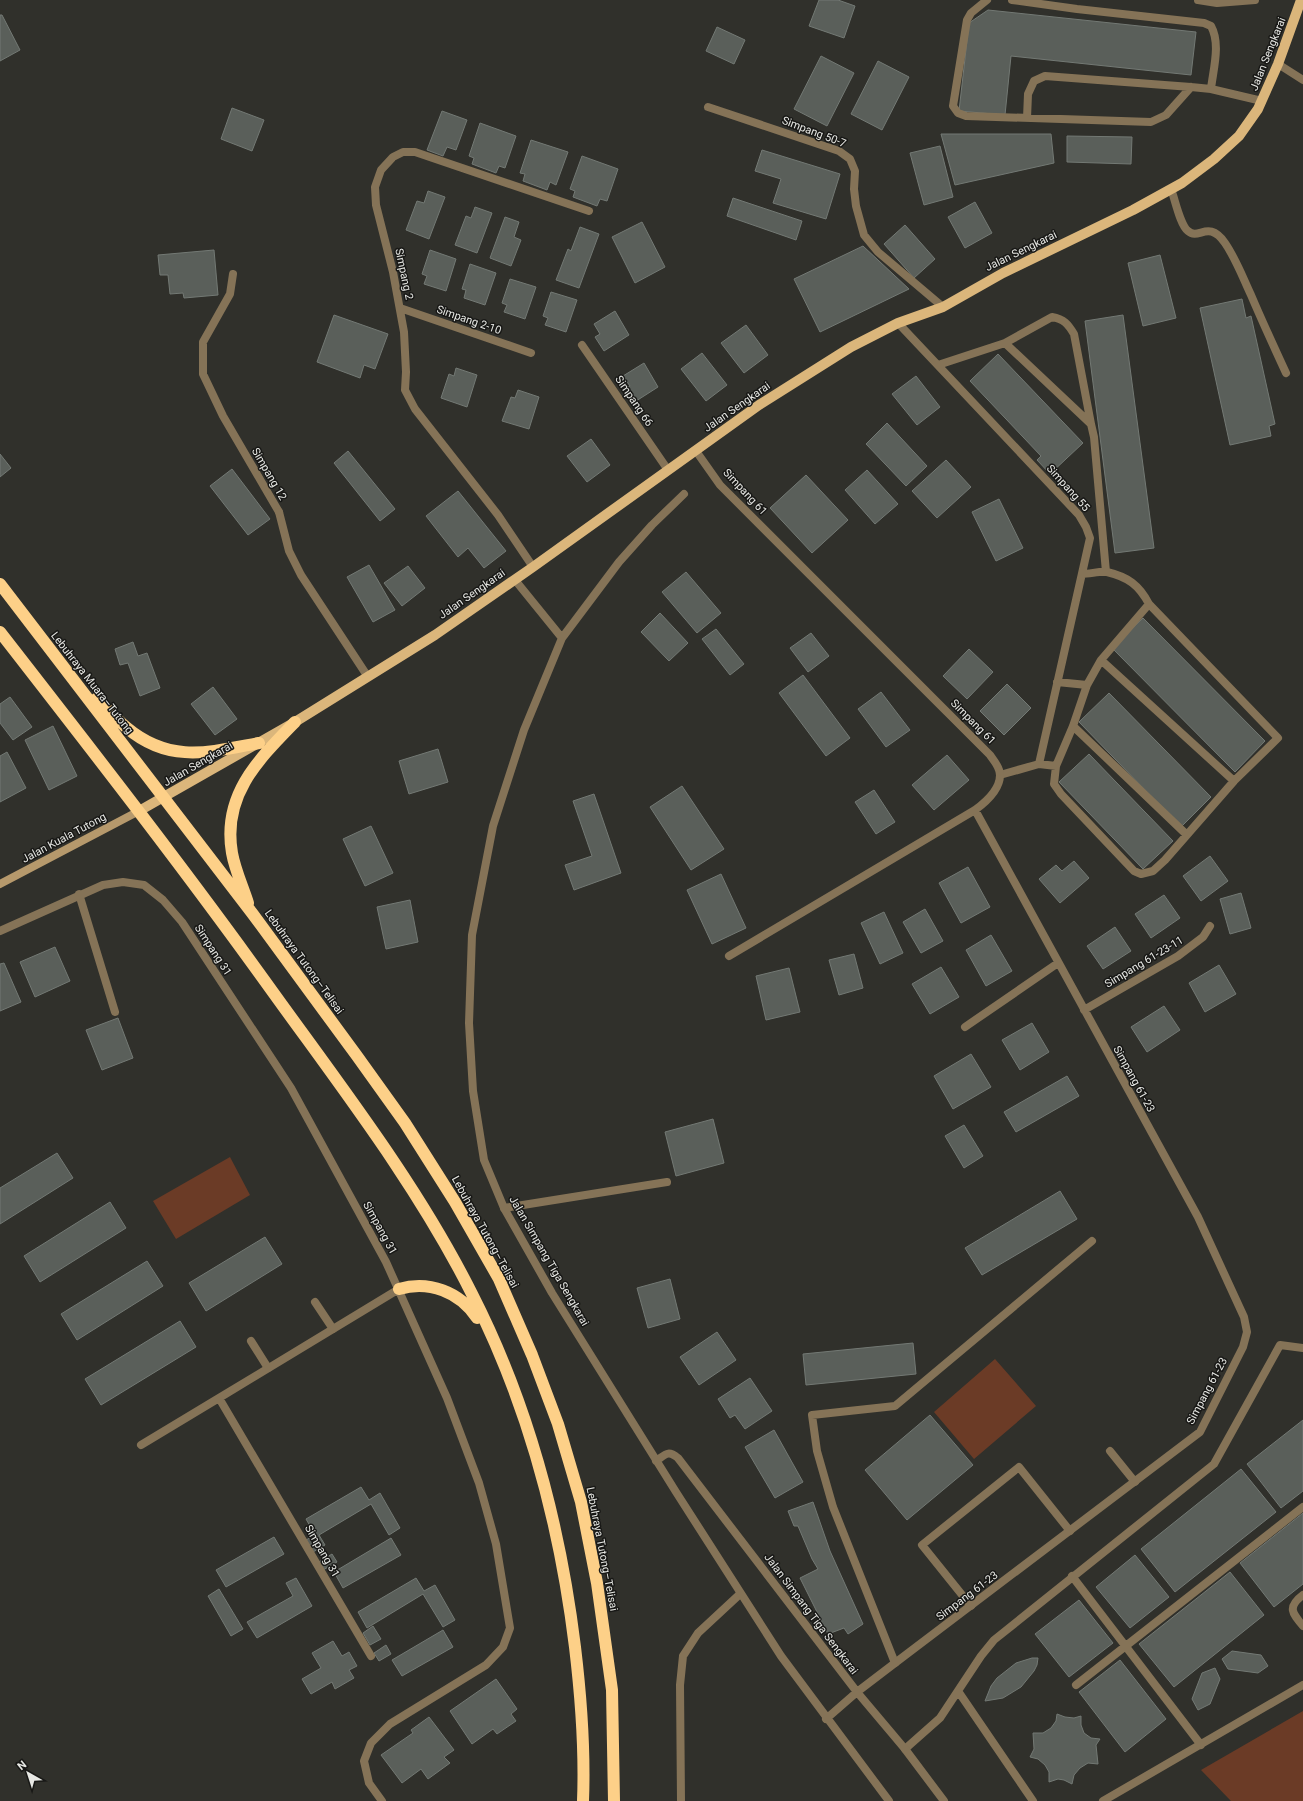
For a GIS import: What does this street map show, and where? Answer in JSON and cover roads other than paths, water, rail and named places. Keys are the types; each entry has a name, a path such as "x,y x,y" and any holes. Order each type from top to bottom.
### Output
{"highway":[{"name":"Lebuhraya Muara–Tutong","path":"0,584 164,798"},
{"path":"0,632 233,936 379,1141 429,1216 469,1288 505,1368 530,1435 552,1511 568,1589 580,1691 583,1801"},
{"path":"70,674 127,729 140,738 164,749 182,753 207,753 259,743"},
{"path":"252,913 232,855 230,836 236,798 247,776 269,748 295,722"},
{"name":"Lebuhraya Tutong–Telisai","path":"164,798 252,913 405,1124 451,1195 498,1279 532,1355 558,1424 581,1502 598,1583 612,1690 614,1801"},
{"path":"399,1289 410,1286 434,1288 451,1293 462,1300 470,1307 478,1319 505,1368"}],"main road":[{"name":"Jalan Sengkarai","path":"139,812 295,722 435,635 515,580 758,406 851,347 898,323 943,307 1002,273 1133,210 1182,183 1214,159 1239,136 1258,108 1278,64 1301,0"}],"street":[{"path":"987,0 971,13 967,20 953,106 958,113 966,116 1151,122 1166,115 1191,87"},
{"path":"1012,0 1077,9 1204,23 1211,26 1214,31 1216,50 1211,89"},
{"path":"1198,0 1217,3 1255,0"},
{"path":"1278,64 1303,80"},
{"path":"1027,118 1028,94 1034,81 1045,76 1211,89 1262,101"},
{"name":"Simpang 50-7","path":"708,107 839,151 850,159 855,171 854,189 856,206 864,235 878,252 943,307"},
{"name":"Simpang 2","path":"533,567 498,515 415,409 404,390 406,372 404,332 393,272 376,205 376,187 382,170 393,157 403,152 416,152 589,211"},
{"path":"1171,189 1184,227 1189,232 1196,234 1212,231 1218,234 1225,244 1239,270 1286,373"},
{"name":"Simpang 12","path":"233,274 230,294 203,342 203,374 223,416 279,512 289,551 301,575 368,677"},
{"name":"Simpang 2-10","path":"400,308 531,353"},
{"path":"938,365 1005,343 1052,317 1061,318 1068,324 1074,334 1094,437 1106,572"},
{"name":"Simpang 55","path":"898,323 1079,515 1090,538 1039,764"},
{"path":"1005,343 1091,424"},
{"name":"Simpang 66","path":"582,345 668,470"},
{"name":"Simpang 61","path":"696,450 720,485 990,755 998,766 1000,775"},
{"name":"Jalan Simpang Tiga Sengkarai","path":"684,494 652,525 619,562 562,638 524,730 493,826 472,935 469,1023 474,1091 484,1160 504,1208 552,1293 740,1594 781,1656 826,1719 889,1801"},
{"path":"1082,574 1106,572 1134,583 1140,588 1149,604 1278,738 1234,781 1165,860 1153,871 1141,874 1134,871 1061,794 1054,784 1056,766 1073,726 1087,685 1101,660 1149,604"},
{"path":"515,580 562,638"},
{"path":"1101,660 1234,781"},
{"path":"1057,682 1087,685"},
{"path":"1073,726 1187,835"},
{"path":"729,956 975,810 987,800 995,790 1000,775 1039,764 1056,766"},
{"name":"Simpang 61-23","path":"826,1719 857,1692 1200,1432 1243,1347 1247,1332 1244,1317 1198,1217 975,810"},
{"name":"Jalan Kuala Tutong","path":"0,884 139,812"},
{"name":"Simpang 31","path":"0,931 79,894 103,885 122,882 144,885 163,900 182,922 291,1088 386,1262 447,1398 479,1482 496,1544 510,1628 503,1647 486,1665 390,1724 370,1743 364,1761 369,1783 382,1801"},
{"path":"79,894 115,1012"},
{"name":"Simpang 61-23-11","path":"1084,1010 1178,956 1203,937 1210,926"},
{"path":"965,1027 1058,963"},
{"path":"504,1208 667,1182"},
{"path":"895,1663 833,1507 817,1451 812,1415 895,1406 1092,1241"},
{"path":"141,1445 399,1289"},
{"path":"315,1302 333,1329"},
{"path":"251,1341 268,1368"},
{"path":"905,1749 940,1718 981,1656 994,1640 1072,1576 1214,1464 1280,1345 1303,1348"},
{"name":"Simpang 31","path":"219,1398 371,1656"},
{"path":"1110,1451 1134,1482"},
{"name":"Jalan Simpang Tiga Sengkarai","path":"656,1461 667,1453 678,1458 857,1692 905,1749 944,1801"},
{"path":"971,1606 922,1545 1019,1467 1070,1531"},
{"path":"1076,1685 1303,1507"},
{"path":"1072,1576 1201,1745"},
{"path":"681,1801 680,1685 683,1656 698,1633 740,1594"},
{"path":"1303,1595 1295,1601 1292,1609 1294,1615 1303,1626"},
{"path":"1103,1801 1303,1685"},
{"path":"958,1692 1033,1801"}]}
